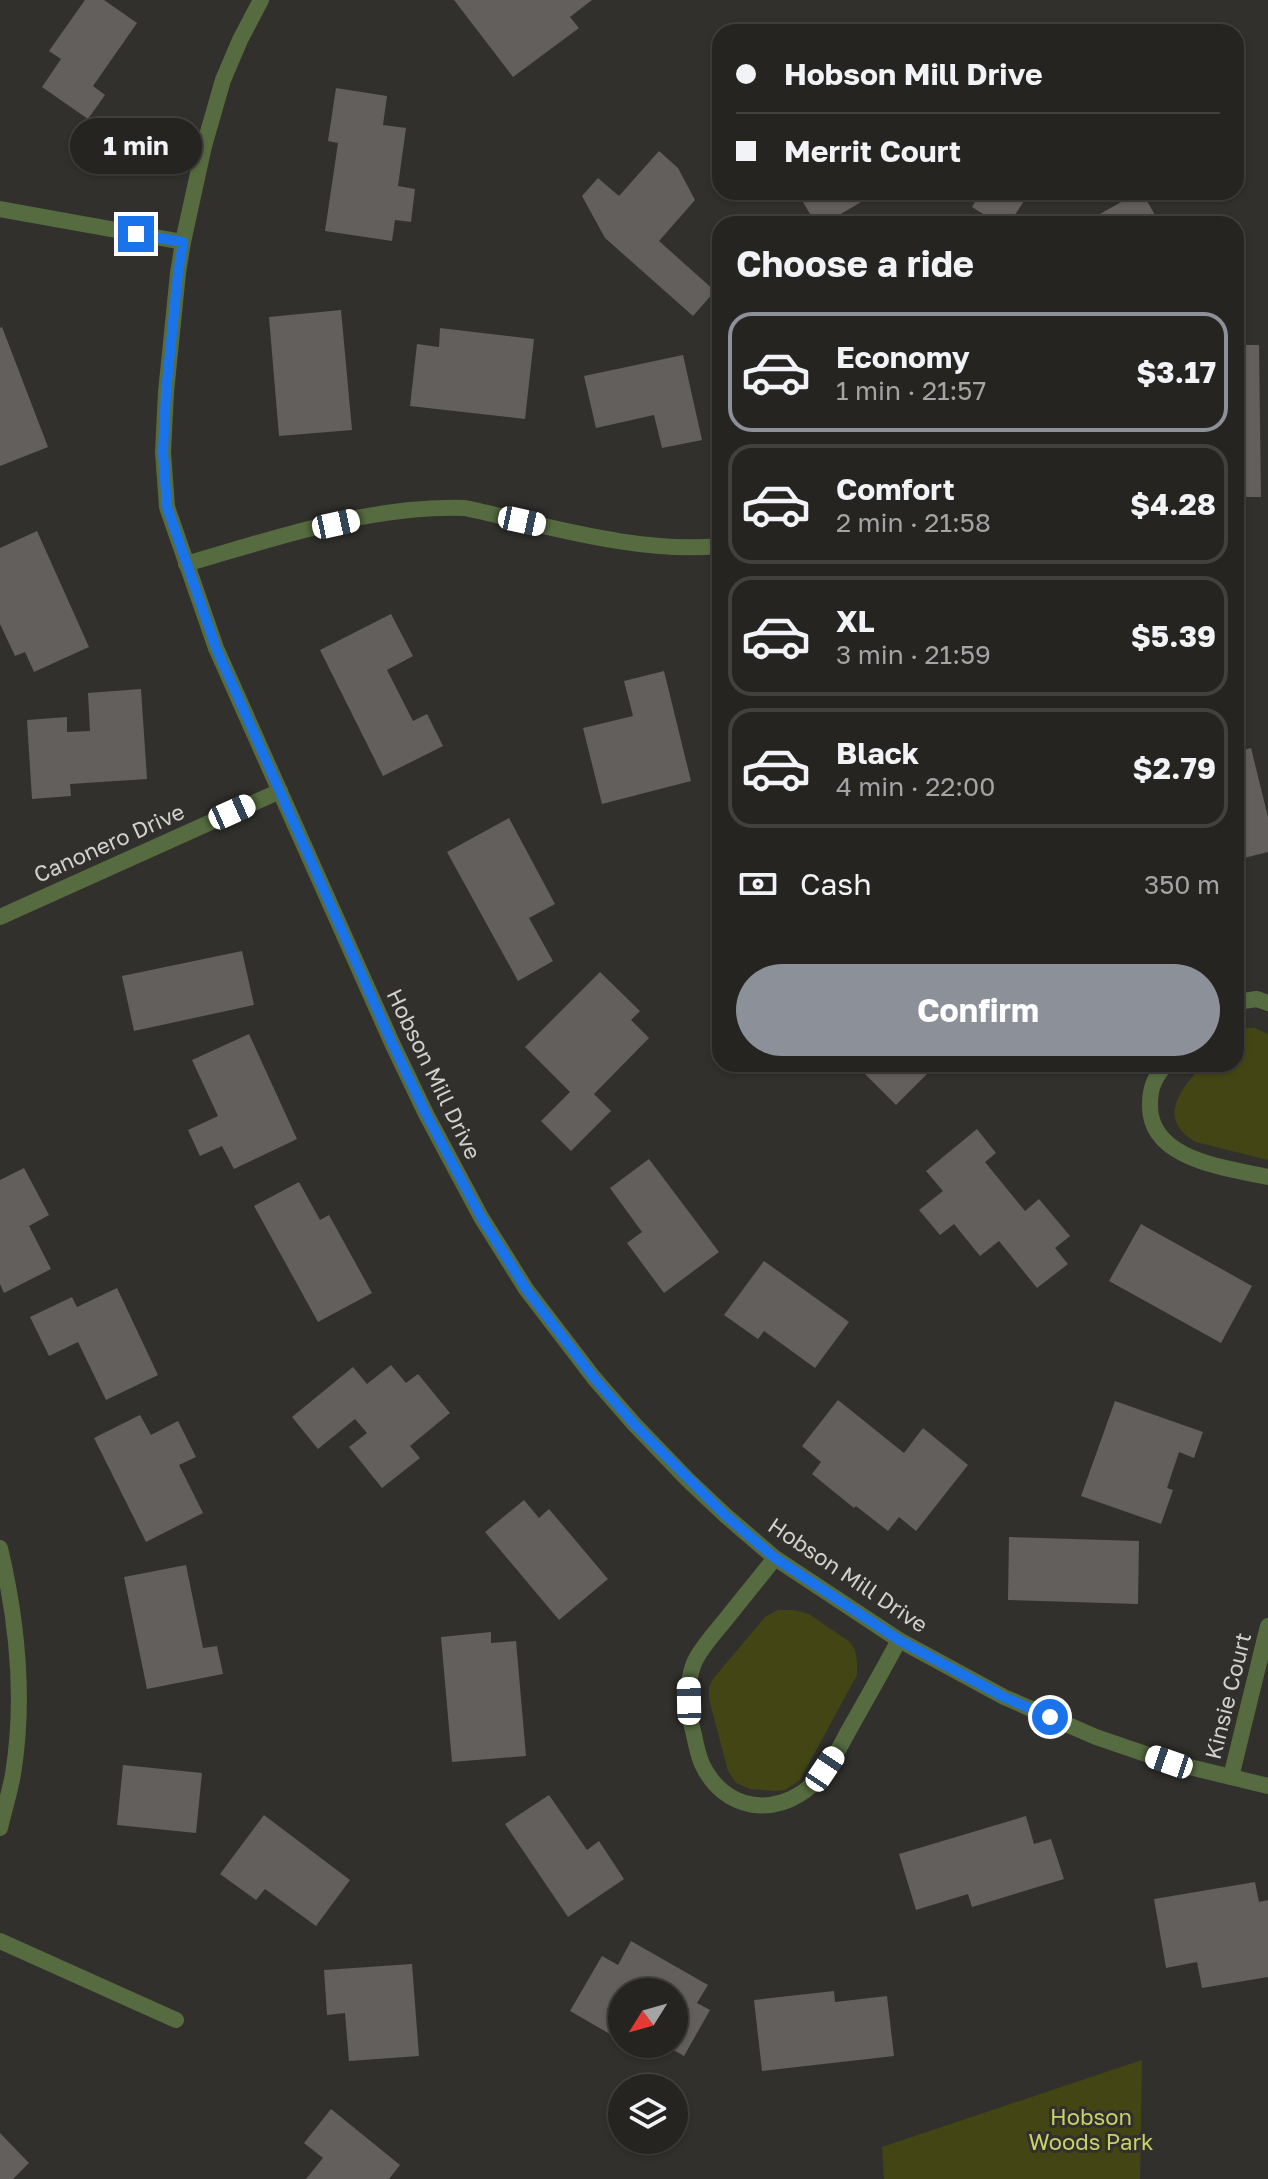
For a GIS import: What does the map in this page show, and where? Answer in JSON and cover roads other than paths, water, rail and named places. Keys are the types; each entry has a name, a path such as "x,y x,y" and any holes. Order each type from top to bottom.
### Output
{"street":[{"name":"Hobson Mill Drive","path":"261,0 223,80 204,146 183,242 166,392 163,452 167,507 216,648 392,1043 481,1217 526,1289 594,1378 635,1425 716,1506 775,1558 899,1640 1004,1697 1096,1737 1169,1762 1268,1786"},
{"path":"0,209 183,242"},
{"path":"186,564 305,530 397,511 444,508 465,508 638,545 712,546"},
{"name":"Canonero Drive","path":"0,917 280,791"},
{"path":"1244,1001 1257,999 1268,1003"},
{"path":"1159,1072 1150,1090 1150,1111 1156,1130 1167,1144 1216,1166 1268,1177"},
{"path":"0,1548 10,1591 18,1686 13,1774 0,1828"},
{"path":"775,1558 706,1644 694,1664 689,1685 689,1717 701,1762 710,1779 737,1801 754,1807 778,1805 801,1795 816,1782 835,1755 899,1640"},
{"name":"Kinsie Court","path":"1231,1777 1268,1626"},
{"path":"0,1941 176,2020"}],"park label":[{"name":"Hobson Woods Park","path":"1091,2130"}]}
